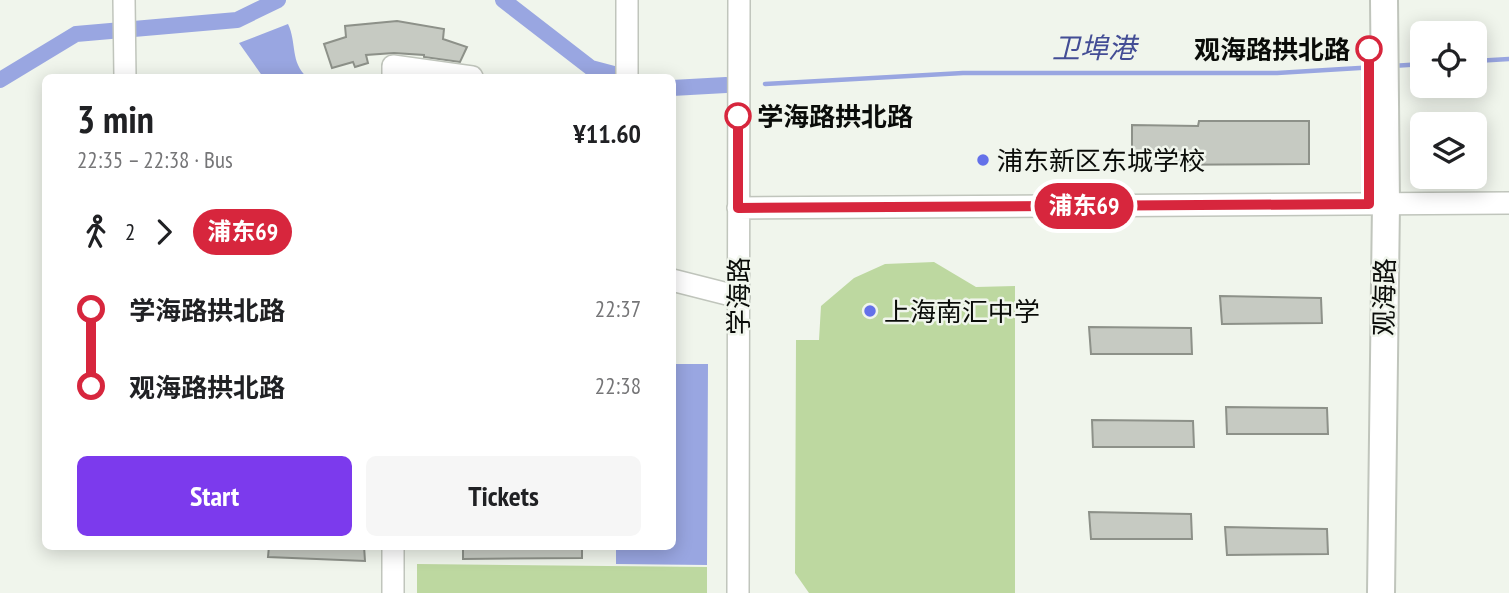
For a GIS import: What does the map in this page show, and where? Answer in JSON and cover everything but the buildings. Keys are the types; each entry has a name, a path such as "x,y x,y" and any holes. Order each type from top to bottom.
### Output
{"main road":[{"name":"观海路","path":"1370,0 1377,42 1381,593"},
{"name":"观海路","path":"1377,42 1384,0"},
{"name":"观海路","path":"1365,593 1377,204"}],"street":[{"path":"627,0 627,74"},
{"name":"学海路","path":"738,0 738,593"},
{"path":"124,4 125,74"},
{"path":"393,74 393,66 450,74"},
{"path":"738,208 1509,203"},
{"path":"676,281 739,297"},
{"path":"393,550 393,593"}],"green space":[{"path":"934,262 976,287 1015,286 1015,593 809,593 795,573 796,340 819,340 821,306 854,278 885,264"},
{"path":"417,564 707,567 707,593 417,593"}],"water":[{"path":"288,24 296,59 304,74 261,74 239,43"},
{"path":"676,364 708,364 707,565 616,564 616,550 676,550"}],"waterway":[{"name":"卫埠港","path":"0,80 76,34 237,20 278,0"},
{"name":"卫埠港","path":"503,0 591,68 614,74"},
{"name":"卫埠港","path":"1487,60 1509,59"},
{"name":"卫埠港","path":"1392,66 1410,65"},
{"name":"卫埠港","path":"765,84 963,73 1277,73 1376,67"},
{"name":"卫埠港","path":"676,88 726,85"}],"bus line":[{"name":"浦东69","path":"738,116 738,208 1369,204 1369,49"}],"place":[{"name":"观海路拱北路","path":"1369,49"},
{"name":"学海路拱北路","path":"738,116"},
{"name":"浦东新区东城学校","path":"983,160"},
{"name":"上海南汇中学","path":"870,311"}]}
